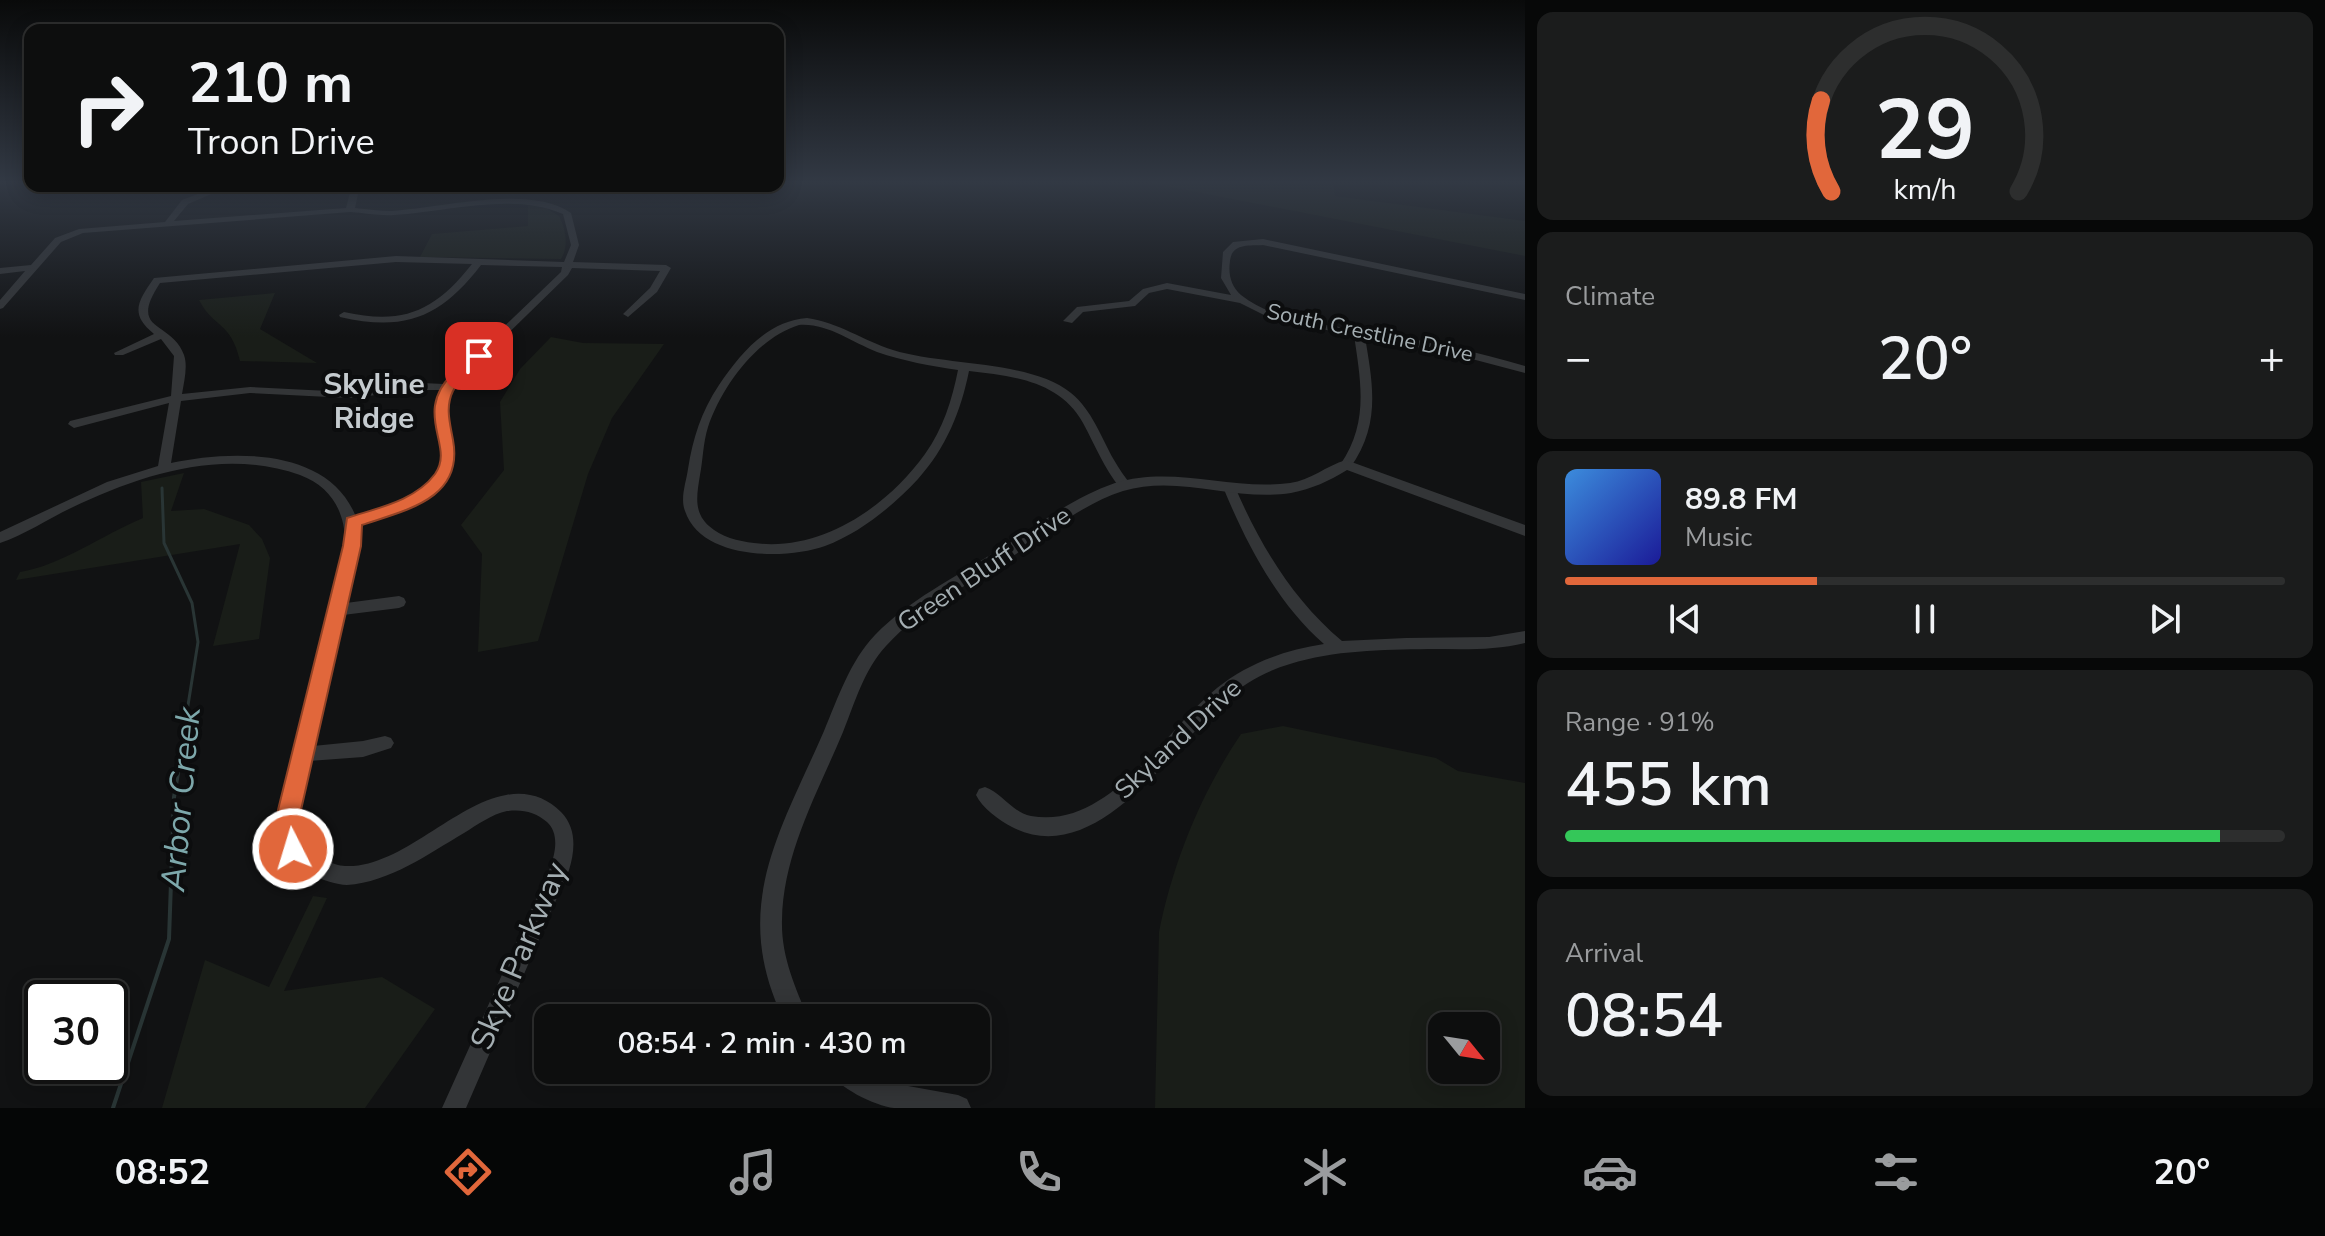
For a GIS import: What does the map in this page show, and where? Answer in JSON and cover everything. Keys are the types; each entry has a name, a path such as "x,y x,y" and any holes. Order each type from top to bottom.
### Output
{"street":[{"path":"0,306 58,240 81,234"},
{"path":"0,538 91,492 164,468 227,460 282,465 325,482 342,502 353,522 409,503 429,490 445,473 448,458 440,412 447,387 557,282 569,264 575,245 573,234"},
{"name":"South Crestline Drive","path":"1525,297 1249,241 1228,250 1225,273 1231,290 1245,301 1285,318 1456,351 1525,370"},
{"path":"164,468 180,358 169,342 145,322 142,314 153,284 163,279 363,261 666,268 654,290 628,314"},
{"path":"344,315 376,323 415,317 459,284 478,262"},
{"path":"0,271 33,268"},
{"path":"1068,321 1083,304 1132,304 1146,291 1167,286 1245,301"},
{"path":"964,369 952,418 930,458 884,504 840,534 793,551 767,550 721,540 705,530 694,517 690,498 704,422 738,367 775,330 796,322 816,323 903,356 1037,381 1066,395 1082,414 1105,461 1125,485"},
{"path":"1359,332 1366,419 1364,434 1346,465 1525,531"},
{"path":"119,353 159,336"},
{"path":"74,424 174,401 246,390 331,396 370,394 420,385 447,387"},
{"name":"Green Bluff Drive","path":"789,1004 780,985 770,933 772,898 779,869 809,787 857,674 878,643 901,622 1088,500 1125,485 1176,480 1289,491 1318,482 1346,465"},
{"path":"1229,487 1239,513 1267,564 1324,636 1338,647"},
{"name":"Skye Parkway","path":"353,522 352,546 338,610 289,810 289,840 300,860 325,874 357,876 396,863 467,819 503,803 526,802 540,806 552,815 562,832 565,846 559,870 454,1108"},
{"path":"338,610 399,602"},
{"name":"Skyland Drive","path":"985,795 1029,825 1059,827 1087,819 1140,776 1224,689 1269,665 1338,647 1475,644 1525,637"},
{"path":"303,754 363,749 385,743"},
{"path":"863,1084 902,1101 958,1108"}],"shaded area":[{"path":"432,234 565,234 566,238 561,259 420,257"},
{"path":"1411,234 1525,234 1525,256"},
{"path":"275,293 260,329 317,363 240,361 232,339 199,300"},
{"path":"551,337 583,343 664,344 612,418 588,474 538,641 478,652 482,554 461,525 504,470 500,402 520,369"},
{"path":"184,473 171,511 204,509 249,525 262,539 270,558 259,639 213,646 240,544 16,580 20,572 51,563 143,518 141,482"},
{"path":"1283,726 1436,758 1458,771 1525,783 1525,1108 1155,1108 1159,932 1172,880 1190,829 1241,734"},
{"path":"313,896 327,898 284,991 382,977 435,1009 365,1108 162,1108 205,960 269,987"}],"waterway":[{"name":"Arbor Creek","path":"162,488 164,543 192,603 198,642 177,775"},
{"name":"Arbor Creek","path":"113,1108 169,939 174,797 178,773"}],"district":[{"name":"Skyline Ridge","path":"374,401"}],"route":[{"path":"293,849 289,840 289,810 338,610 352,546 353,522 409,503 429,490 445,473 448,458 440,414 442,400 447,387 479,356"}]}
